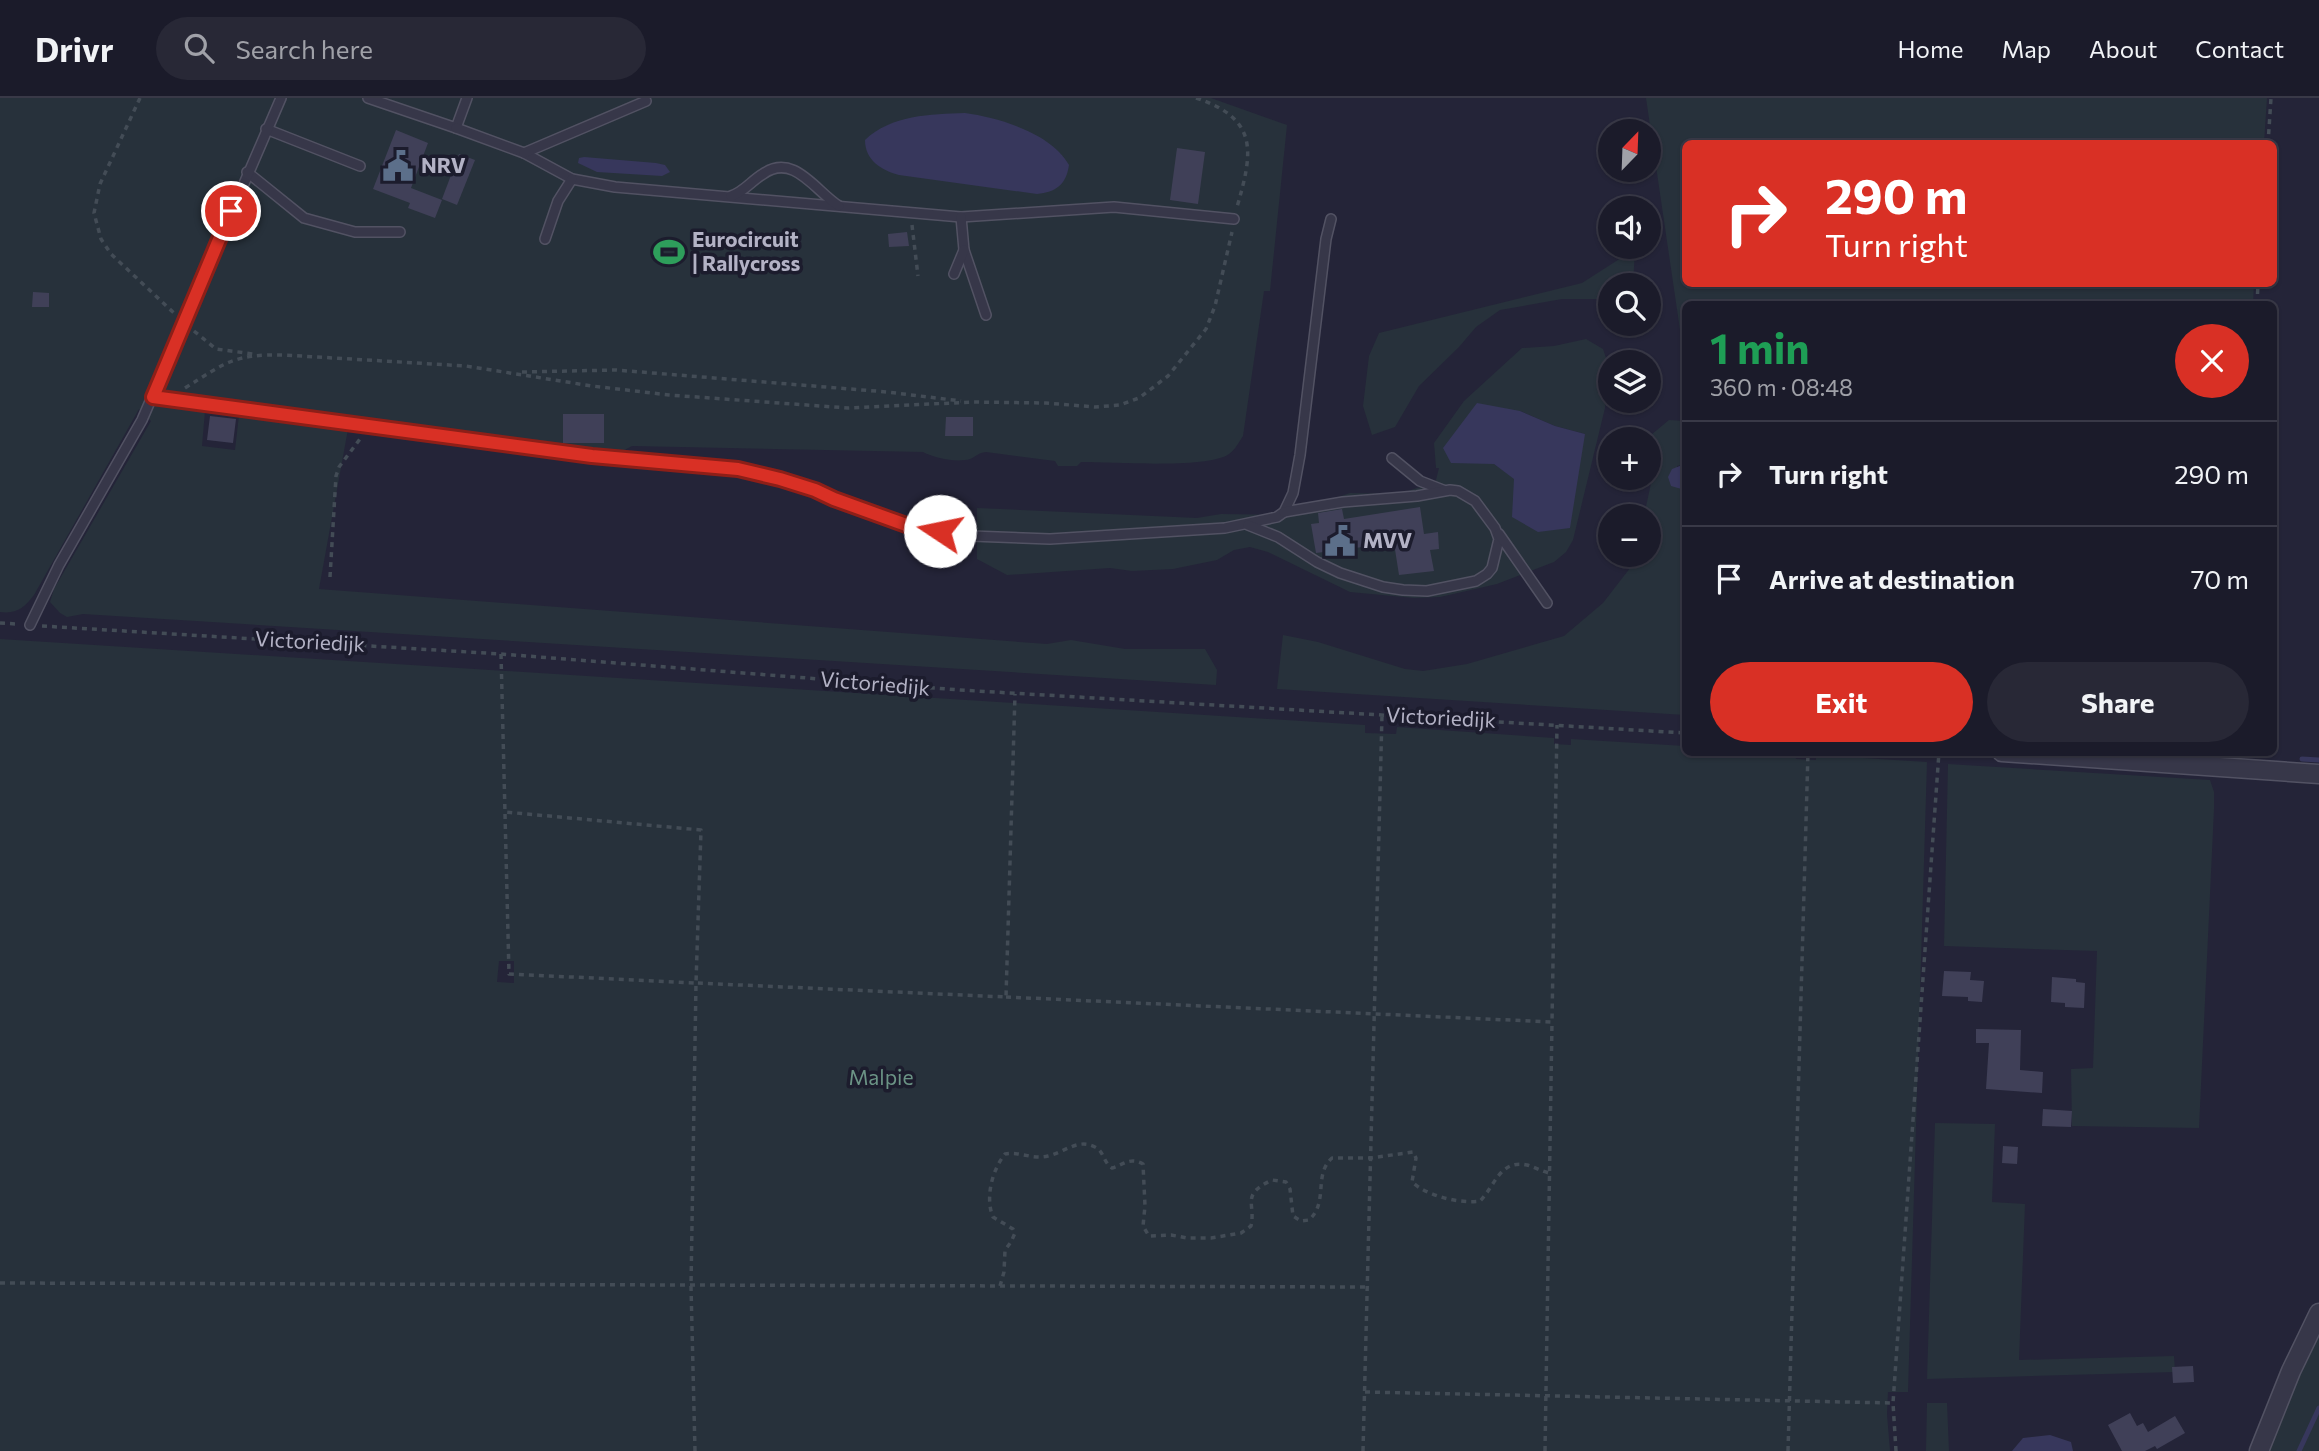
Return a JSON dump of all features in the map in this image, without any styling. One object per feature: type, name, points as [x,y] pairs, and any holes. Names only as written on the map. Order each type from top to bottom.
[{"type":"street","points":[[2060,756],[2319,774]]},
{"type":"street","points":[[2259,1451],[2291,1371],[2319,1313]]},
{"type":"lane","points":[[30,625],[153,397],[247,172],[281,98]]},
{"type":"lane","points":[[369,98],[524,153],[572,179],[615,187],[961,217],[1114,207],[1234,219]]},
{"type":"lane","points":[[456,128],[467,98]]},
{"type":"lane","points":[[524,153],[646,101]]},
{"type":"lane","points":[[266,129],[359,166]]},
{"type":"lane","points":[[726,197],[743,190],[766,172],[785,169],[803,175],[829,200],[844,208]]},
{"type":"lane","points":[[247,172],[304,218],[355,232],[400,232]]},
{"type":"lane","points":[[545,239],[558,201],[572,179]]},
{"type":"lane","points":[[961,217],[964,250],[986,315]]},
{"type":"lane","points":[[1284,512],[1297,476],[1326,239],[1331,219]]},
{"type":"lane","points":[[954,274],[964,250]]},
{"type":"lane","points":[[153,397],[592,456],[738,469],[815,490],[909,526],[971,536],[1050,540],[1225,528],[1269,519],[1284,512],[1343,502],[1417,496],[1445,490]]},
{"type":"lane","points":[[1392,458],[1420,481],[1445,490],[1458,491],[1475,501],[1547,603]]},
{"type":"lane","points":[[1246,524],[1278,537],[1340,573],[1383,587],[1427,591],[1476,581],[1487,574],[1494,560],[1498,533]]},
{"type":"path","points":[[140,98],[100,184],[94,213],[102,239],[111,254],[204,341],[216,349],[266,355],[466,366],[669,396],[848,408],[973,402],[1095,407],[1120,405],[1139,398],[1168,376],[1206,329],[1215,306],[1234,219],[1246,180],[1248,149],[1239,125],[1221,107],[1196,98]]},
{"type":"path","points":[[2268,140],[2271,98]]},
{"type":"path","points":[[911,212],[918,276]]},
{"type":"path","points":[[181,391],[231,360],[243,356],[266,355]]},
{"type":"path","points":[[513,372],[616,370],[887,391],[973,402]]},
{"type":"path","points":[[330,577],[335,476],[369,426]]},
{"type":"path","name":"Victoriedijk","points":[[66,628],[501,654],[1015,694],[1682,733]]},
{"type":"path","points":[[501,654],[509,974],[1552,1022]]},
{"type":"path","points":[[1006,997],[1015,694]]},
{"type":"path","points":[[1363,1451],[1382,715]]},
{"type":"path","points":[[1545,1451],[1557,725]]},
{"type":"path","points":[[1788,1451],[1808,756]]},
{"type":"path","points":[[1896,1451],[1893,1403],[1939,756]]},
{"type":"path","points":[[505,812],[701,830],[691,1286],[695,1451]]},
{"type":"path","points":[[1000,1286],[1005,1250],[1015,1233],[993,1217],[989,1201],[994,1176],[1005,1154],[1045,1157],[1077,1143],[1093,1145],[1100,1150],[1106,1164],[1112,1167],[1131,1159],[1137,1161],[1143,1164],[1145,1172],[1145,1206],[1142,1219],[1149,1236],[1171,1235],[1196,1239],[1241,1233],[1251,1226],[1250,1203],[1253,1195],[1259,1187],[1272,1180],[1286,1182],[1290,1189],[1293,1216],[1301,1221],[1309,1220],[1318,1208],[1322,1192],[1322,1170],[1332,1158],[1371,1158],[1413,1152],[1416,1158],[1412,1182],[1423,1190],[1470,1203],[1480,1202],[1505,1168],[1516,1164],[1528,1165],[1549,1173]]},
{"type":"path","points":[[0,1283],[1367,1287]]},
{"type":"path","points":[[1365,1392],[1893,1403]]},
{"type":"green space","name":"Eurocircuit | Rallycross","points":[[0,98],[1211,98],[1287,125],[1270,291],[1264,291],[1243,436],[1229,454],[1218,459],[1181,463],[1081,462],[1077,466],[1058,466],[1055,461],[986,452],[970,459],[959,460],[940,458],[923,452],[632,446],[619,453],[206,401],[185,408],[205,411],[202,446],[235,450],[239,415],[348,429],[319,589],[1047,644],[1071,640],[1125,649],[1205,649],[1217,670],[1216,685],[83,614],[67,617],[50,602],[54,589],[151,421],[139,409],[34,595],[20,609],[0,612]]},
{"type":"green space","points":[[1646,98],[2267,98],[2264,140],[1682,140],[1682,287],[2254,287],[2253,301],[1682,301],[1682,344],[1658,182],[1661,182],[1661,119],[1649,119]]},
{"type":"green space","points":[[1619,259],[1634,259],[1634,273],[1598,273],[1598,299],[1562,299],[1500,310],[1476,327],[1419,386],[1395,427],[1372,435],[1363,406],[1369,356],[1379,333],[1582,283]]},
{"type":"green space","points":[[1586,339],[1603,350],[1598,350],[1598,413],[1604,413],[1600,427],[1598,427],[1598,437],[1573,540],[1566,552],[1554,562],[1497,584],[1440,597],[1414,598],[1350,592],[1268,552],[1250,547],[1234,550],[1217,560],[1173,569],[1132,571],[1110,568],[1007,575],[977,559],[977,508],[1197,518],[1221,514],[1285,515],[1350,493],[1399,494],[1423,486],[1432,496],[1439,468],[1436,468],[1434,443],[1464,401],[1522,348],[1554,346]],"holes":[[[1520,411],[1555,426],[1585,434],[1514,478],[1494,464]]]},
{"type":"green space","points":[[1669,420],[1682,421],[1682,465],[1677,466],[1678,487],[1682,489],[1682,715],[1277,689],[1283,635],[1318,642],[1405,669],[1423,671],[1467,664],[1564,636],[1603,603],[1631,567],[1661,567],[1661,504],[1647,504],[1650,490],[1661,490],[1661,427]]},
{"type":"green space","name":"Malpie","points":[[0,639],[1365,725],[1365,733],[1396,734],[1397,727],[1554,738],[1554,744],[1571,745],[1571,739],[1682,746],[1682,756],[1795,756],[1796,759],[1816,760],[1816,756],[1832,756],[1927,762],[1908,1392],[1888,1392],[1890,1451],[0,1451]],"holes":[[[499,961],[514,961],[514,983],[497,982]]]},
{"type":"green space","points":[[1948,764],[2210,780],[2214,792],[2214,809],[2199,1128],[2072,1126],[2071,1069],[2093,1068],[2097,951],[1944,946]]},
{"type":"green space","points":[[1935,1123],[1995,1124],[1992,1202],[2025,1204],[2019,1360],[2174,1356],[2175,1372],[1927,1379]]},
{"type":"green space","points":[[2319,1327],[2319,1451],[2265,1451]]},
{"type":"green space","points":[[1927,1403],[1947,1403],[1949,1451],[1926,1451]]},
{"type":"shaded area","points":[[965,113],[1009,123],[1050,144],[1069,165],[1063,182],[1055,189],[1037,194],[899,175],[880,167],[868,153],[865,140],[887,125],[925,115]]},
{"type":"shaded area","points":[[579,158],[656,163],[665,165],[670,172],[662,176],[597,172],[578,163]]},
{"type":"shaded area","points":[[1477,403],[1520,411],[1555,426],[1585,434],[1570,528],[1538,532],[1512,517],[1514,479],[1494,464],[1451,463],[1443,448]]},
{"type":"shaded area","points":[[1682,465],[1682,489],[1671,486],[1668,477],[1672,469]]},
{"type":"shaded area","points":[[2050,1435],[2071,1442],[2073,1451],[2012,1451],[2023,1438]]},
{"type":"building","points":[[396,130],[428,143],[411,188],[442,200],[435,218],[408,208],[410,203],[373,189]]},
{"type":"building","points":[[1177,148],[1205,152],[1198,204],[1170,200]]},
{"type":"building","points":[[459,154],[475,160],[457,205],[442,199]]},
{"type":"building","points":[[907,232],[909,246],[889,247],[888,234]]},
{"type":"building","points":[[33,292],[49,293],[49,307],[32,307]]},
{"type":"building","points":[[563,414],[604,414],[604,443],[563,443]]},
{"type":"building","points":[[210,416],[236,419],[233,443],[207,440]]},
{"type":"building","points":[[946,417],[973,417],[973,436],[945,436]]},
{"type":"building","points":[[1420,507],[1424,534],[1438,532],[1439,549],[1430,550],[1434,571],[1399,575],[1394,543],[1316,553],[1311,524],[1319,523],[1318,513],[1342,509],[1344,519]]},
{"type":"building","points":[[1944,971],[1971,972],[1970,980],[1984,981],[1982,1002],[1968,1001],[1968,997],[1942,996]]},
{"type":"building","points":[[2052,977],[2076,979],[2076,982],[2085,983],[2084,1008],[2065,1007],[2065,1003],[2051,1002]]},
{"type":"building","points":[[1976,1029],[2021,1030],[2020,1070],[2043,1072],[2042,1093],[1986,1089],[1989,1043],[1976,1043]]},
{"type":"building","points":[[2043,1109],[2072,1111],[2071,1127],[2042,1126]]},
{"type":"building","points":[[2003,1146],[2018,1147],[2017,1164],[2002,1163]]},
{"type":"building","points":[[2193,1366],[2194,1382],[2173,1383],[2172,1367]]},
{"type":"building","points":[[2130,1413],[2137,1426],[2143,1423],[2148,1432],[2175,1416],[2185,1433],[2157,1449],[2155,1446],[2145,1451],[2122,1451],[2108,1425]]},
{"type":"waterway","points":[[2302,759],[2319,760]]},
{"type":"waterway","points":[[2299,1451],[2319,1408]]},
{"type":"place","name":"NRV","points":[[398,166]]},
{"type":"place","name":"Eurocircuit | Rallycross","points":[[669,252]]},
{"type":"place","name":"MVV","points":[[1340,541]]},
{"type":"route","points":[[231,211],[153,397],[592,456],[738,469],[815,490],[909,526],[940,531]]}]
